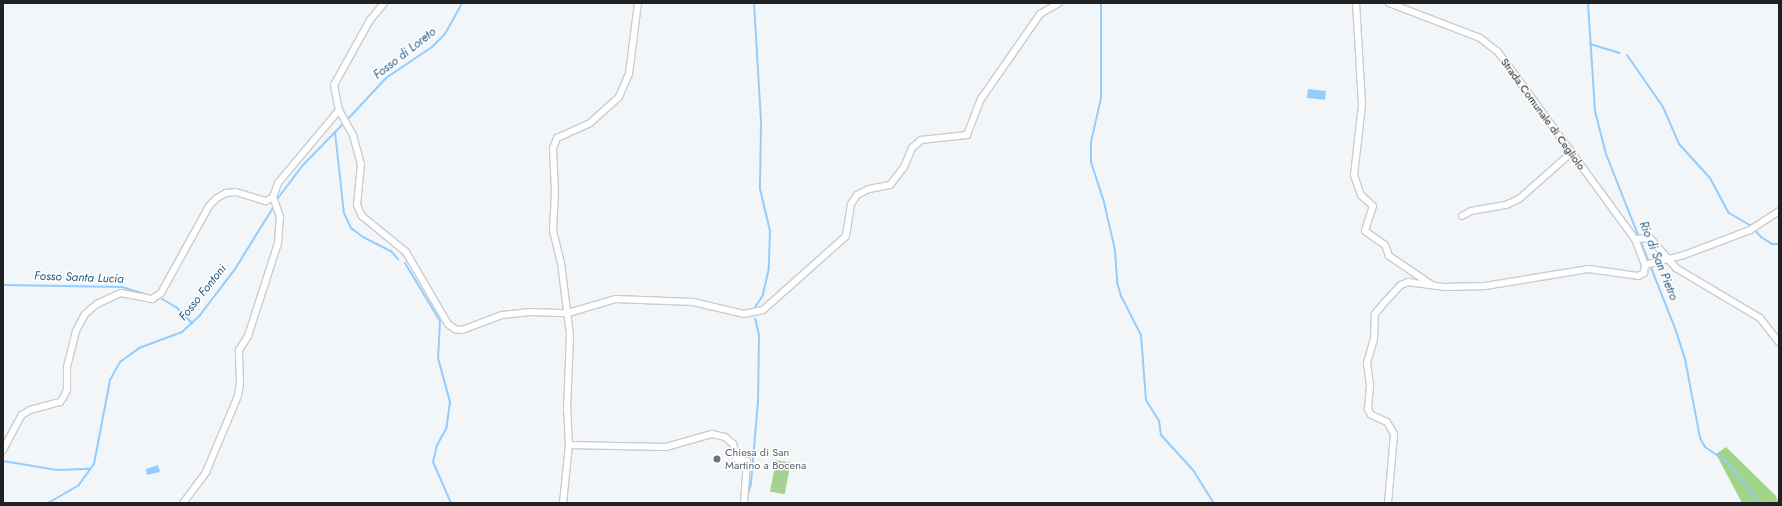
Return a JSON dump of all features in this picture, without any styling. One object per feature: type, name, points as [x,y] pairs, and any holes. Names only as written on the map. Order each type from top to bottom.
[{"type":"street","points":[[384,3],[370,20],[336,78],[334,85],[339,110],[349,127],[361,164],[356,193],[357,205],[362,216],[406,252],[448,324],[455,329],[462,330],[502,315],[530,312],[568,313],[616,299],[693,302],[744,314],[763,310],[846,236],[851,204],[857,195],[869,189],[890,185],[904,167],[912,148],[921,140],[962,137],[967,135],[981,99],[1040,14],[1060,3]]},
{"type":"street","points":[[563,503],[569,445],[567,410],[570,334],[562,263],[553,231],[555,191],[553,148],[557,138],[590,123],[620,97],[629,74],[638,3]]},
{"type":"street","points":[[1356,3],[1362,105],[1354,176],[1362,195],[1373,206],[1365,232],[1385,245],[1389,256],[1432,285]]},
{"type":"street","name":"Strada Comunale di Cegliolo","points":[[1389,3],[1416,15],[1480,38],[1498,52],[1635,239],[1645,264]]},
{"type":"street","points":[[183,503],[208,468],[238,396],[240,382],[239,350],[248,336],[278,243],[280,216],[273,197],[278,183],[339,110]]},
{"type":"street","points":[[1462,216],[1471,211],[1506,205],[1519,199],[1571,153]]},
{"type":"street","points":[[3,450],[22,415],[30,410],[60,402],[63,398],[67,390],[67,367],[76,331],[85,314],[97,304],[121,293],[152,298],[161,294],[209,206],[226,193],[236,192],[266,200],[273,197]]},
{"type":"street","points":[[1388,503],[1394,434],[1387,422],[1371,415],[1368,409],[1370,386],[1367,363],[1374,339],[1375,314],[1402,285],[1408,282],[1432,285],[1485,286],[1589,268],[1638,276],[1644,273],[1645,264],[1668,260],[1757,227],[1779,211]]},
{"type":"street","points":[[1635,239],[1650,238],[1676,268],[1721,297],[1760,318],[1779,342]]},
{"type":"street","points":[[569,445],[666,447],[712,434],[725,437],[733,444],[737,459],[747,460],[744,503]]},
{"type":"green space","points":[[1726,447],[1775,495],[1779,503],[1742,503],[1716,454]]},
{"type":"green space","points":[[776,460],[791,463],[785,494],[770,491]]},
{"type":"water","points":[[1308,89],[1326,91],[1325,100],[1307,98]]},
{"type":"water","points":[[158,465],[160,472],[147,475],[146,469]]},
{"type":"waterway","name":"Fosso di Loreto","points":[[347,120],[386,78],[432,47],[445,34],[462,3]]},
{"type":"waterway","points":[[754,3],[761,122],[760,189],[770,231],[769,268],[763,295],[754,309]]},
{"type":"waterway","points":[[1101,3],[1101,98],[1091,142],[1091,162],[1103,198],[1115,250],[1117,282],[1121,296],[1141,335],[1146,400],[1159,421],[1161,435],[1193,470],[1214,503]]},
{"type":"waterway","name":"Rio di San Pietro","points":[[1588,3],[1595,111],[1606,154],[1675,328],[1685,359],[1700,438],[1705,447],[1727,462],[1760,503]]},
{"type":"waterway","points":[[1590,44],[1620,53]]},
{"type":"waterway","points":[[1627,55],[1663,107],[1679,144],[1710,178],[1729,213],[1750,225],[1761,237],[1772,244],[1779,244]]},
{"type":"waterway","name":"Fosso Fontoni","points":[[278,198],[303,165],[344,123]]},
{"type":"waterway","points":[[335,132],[344,213],[351,228],[363,237],[391,251],[398,259]]},
{"type":"waterway","name":"Fosso Fontoni","points":[[48,503],[78,486],[94,464],[110,380],[120,362],[139,348],[182,332],[200,315],[235,269],[274,206]]},
{"type":"waterway","points":[[405,263],[440,321],[438,358],[450,402],[446,429],[437,445],[433,462],[451,503]]},
{"type":"waterway","name":"Fosso Santa Lucia","points":[[3,285],[122,287],[148,295]]},
{"type":"waterway","name":"Fosso Santa Lucia","points":[[162,299],[176,307],[192,323]]},
{"type":"waterway","points":[[746,501],[751,483],[758,402],[759,335],[755,318]]},
{"type":"waterway","points":[[3,461],[57,470],[90,469]]},
{"type":"place","name":"Chiesa di San Martino a Bocena","points":[[717,459]]}]
